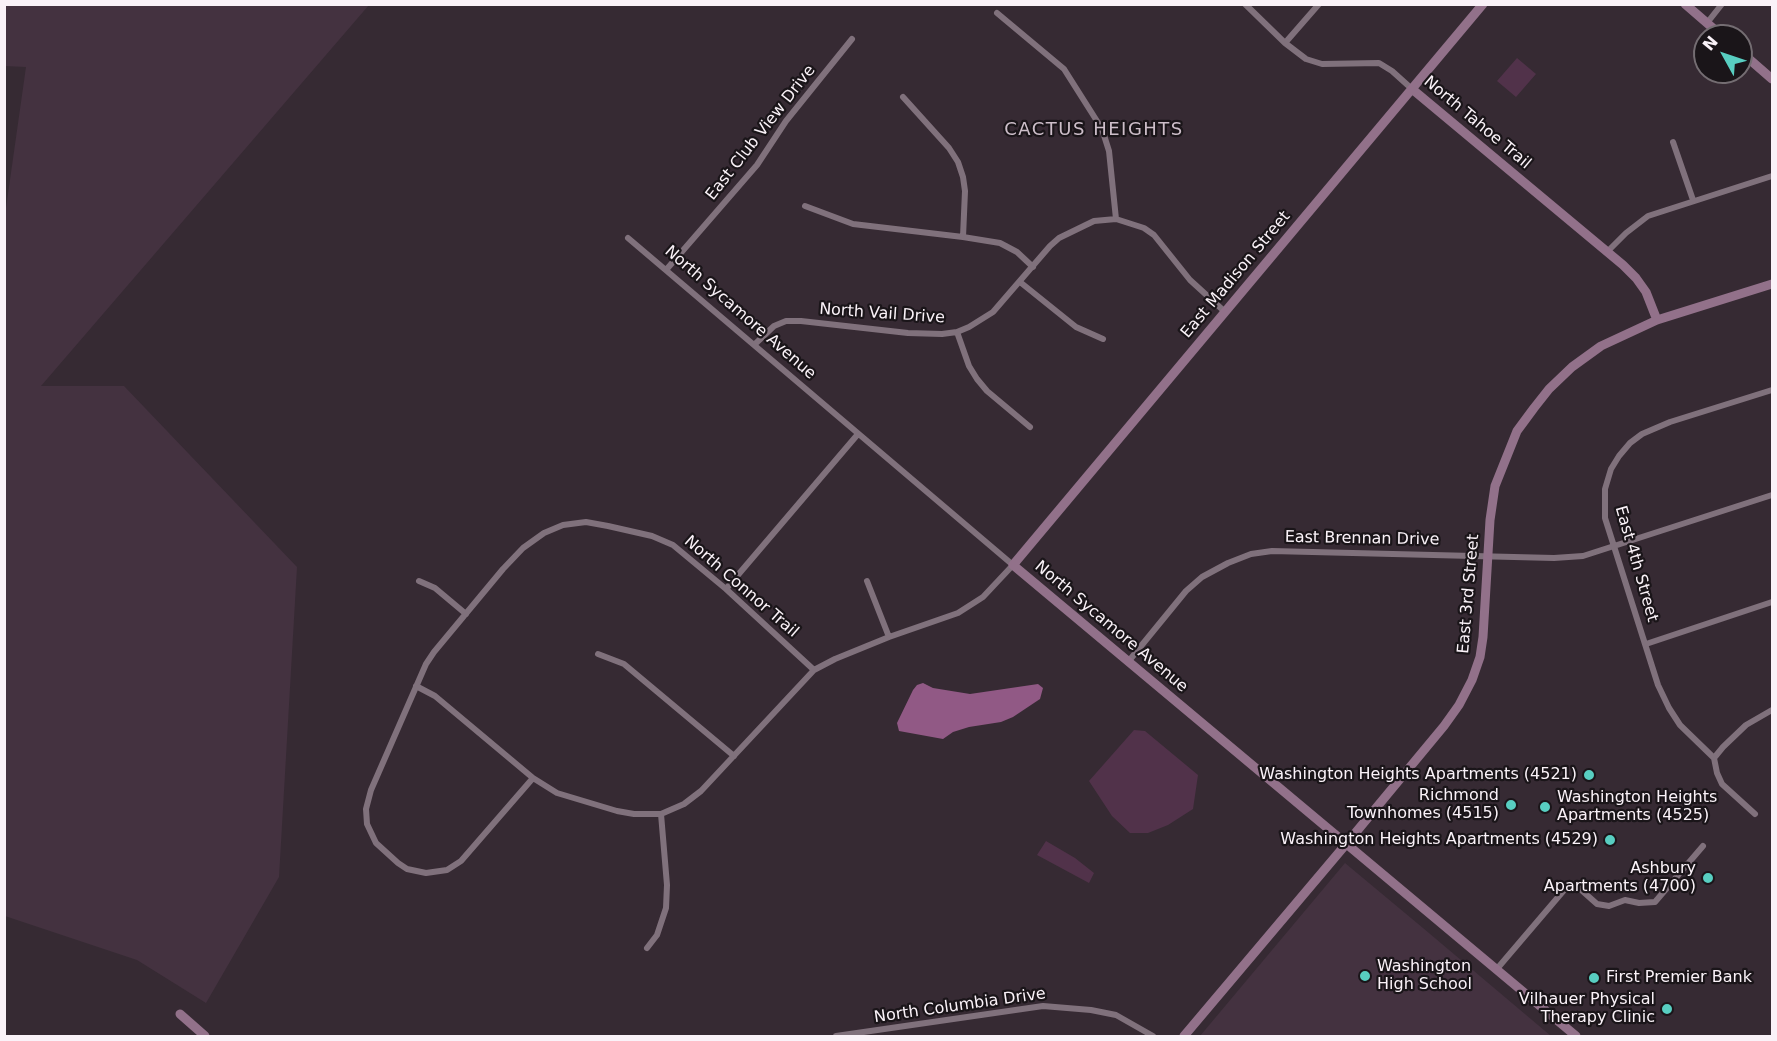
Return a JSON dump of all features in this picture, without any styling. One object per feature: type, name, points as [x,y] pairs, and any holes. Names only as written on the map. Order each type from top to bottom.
[{"type":"street","name":"North Tahoe Trail","points":[[1245,4],[1300,56],[1322,64],[1379,63],[1392,71],[1636,278],[1646,292],[1657,320]]},
{"type":"street","points":[[1285,43],[1319,4]]},
{"type":"street","name":"East Madison Street","points":[[1013,565],[1483,4]]},
{"type":"street","points":[[1685,4],[1707,23],[1722,4]]},
{"type":"street","points":[[997,13],[1064,69],[1102,129],[1109,151],[1116,219]]},
{"type":"street","name":"East Club View Drive","points":[[666,270],[757,165],[786,121],[852,39]]},
{"type":"street","points":[[1753,62],[1773,79]]},
{"type":"street","points":[[903,97],[949,148],[958,162],[964,191],[963,237]]},
{"type":"street","points":[[1673,142],[1693,200]]},
{"type":"street","points":[[1607,252],[1648,216],[1773,176]]},
{"type":"street","points":[[806,206],[853,224],[1000,243],[1017,252],[1033,267]]},
{"type":"street","name":"North Vail Drive","points":[[754,345],[774,326],[786,321],[908,333],[957,332],[976,324],[993,312],[1050,246],[1070,232],[1094,221],[1116,219],[1144,228],[1154,235],[1190,280],[1224,311]]},
{"type":"street","name":"North Sycamore Avenue","points":[[628,238],[1128,662],[1576,1036]]},
{"type":"street","points":[[1020,282],[1076,327],[1103,339]]},
{"type":"street","name":"East 3rd Street","points":[[1184,1036],[1347,843],[1459,705],[1472,680],[1480,657],[1495,486],[1518,431],[1549,388],[1601,346],[1657,320],[1773,284]]},
{"type":"street","points":[[957,332],[969,366],[977,379],[987,391],[1030,427]]},
{"type":"street","name":"East 4th Street","points":[[1714,758],[1694,740],[1669,708],[1658,685],[1605,518],[1605,489],[1611,469],[1630,443],[1642,434],[1670,422],[1773,390]]},
{"type":"street","points":[[726,589],[858,434]]},
{"type":"street","name":"East Brennan Drive","points":[[1128,662],[1186,591],[1228,563],[1251,554],[1272,551],[1554,558],[1583,556],[1614,548],[1773,495]]},
{"type":"street","name":"North Connor Trail","points":[[533,778],[473,848],[447,870],[426,873],[398,863],[376,843],[367,824],[366,809],[371,790],[416,686],[434,652],[523,548],[544,533],[563,525],[586,522],[608,526],[661,539],[681,550],[814,670]]},
{"type":"street","points":[[416,686],[435,696],[533,778],[558,793],[626,813],[661,814],[684,804],[701,791],[814,670],[889,637],[958,613],[983,597],[1013,565]]},
{"type":"street","points":[[418,581],[435,588],[466,614]]},
{"type":"street","points":[[867,581],[889,637]]},
{"type":"street","points":[[1646,644],[1773,602]]},
{"type":"street","points":[[598,654],[624,664],[734,756]]},
{"type":"street","points":[[1755,814],[1722,783],[1714,758],[1746,725],[1773,710]]},
{"type":"street","points":[[648,948],[657,935],[666,908],[667,885],[661,814]]},
{"type":"street","points":[[1496,970],[1565,889],[1579,888],[1597,904],[1609,906],[1625,900],[1639,903],[1655,902],[1703,846]]},
{"type":"street","name":"North Columbia Drive","points":[[836,1036],[1043,1006],[1116,1015],[1153,1036]]},
{"type":"street","points":[[180,1014],[205,1036]]},
{"type":"shaded area","points":[[5,4],[369,5],[41,386],[124,386],[297,567],[279,877],[206,1003],[137,960],[5,916],[4,222],[26,67],[5,66]]},
{"type":"shaded area","points":[[1517,58],[1536,74],[1516,97],[1497,81]]},
{"type":"shaded area","points":[[923,683],[933,688],[970,694],[1038,684],[1043,688],[1040,699],[1013,717],[1001,722],[953,732],[943,739],[899,731],[897,723],[913,690],[917,685]]},
{"type":"shaded area","points":[[1134,730],[1145,731],[1198,775],[1193,809],[1168,825],[1148,833],[1130,833],[1112,816],[1089,781]]},
{"type":"shaded area","points":[[1046,841],[1075,858],[1094,873],[1089,883],[1037,855]]},
{"type":"shaded area","name":"Washington High School","points":[[1345,863],[1423,928],[1551,1036],[1200,1036]]},
{"type":"place","name":"Washington Heights Apartments (4521)","points":[[1589,775]]},
{"type":"place","name":"Richmond Townhomes (4515)","points":[[1511,805]]},
{"type":"place","name":"Washington Heights Apartments (4525)","points":[[1545,807]]},
{"type":"place","name":"Washington Heights Apartments (4529)","points":[[1610,840]]},
{"type":"place","name":"Ashbury Apartments (4700)","points":[[1708,878]]},
{"type":"place","name":"Washington High School","points":[[1365,976]]},
{"type":"place","name":"First Premier Bank","points":[[1594,978]]},
{"type":"place","name":"Vilhauer Physical Therapy Clinic","points":[[1667,1009]]},
{"type":"district","name":"CACTUS HEIGHTS","points":[[1094,130]]}]
